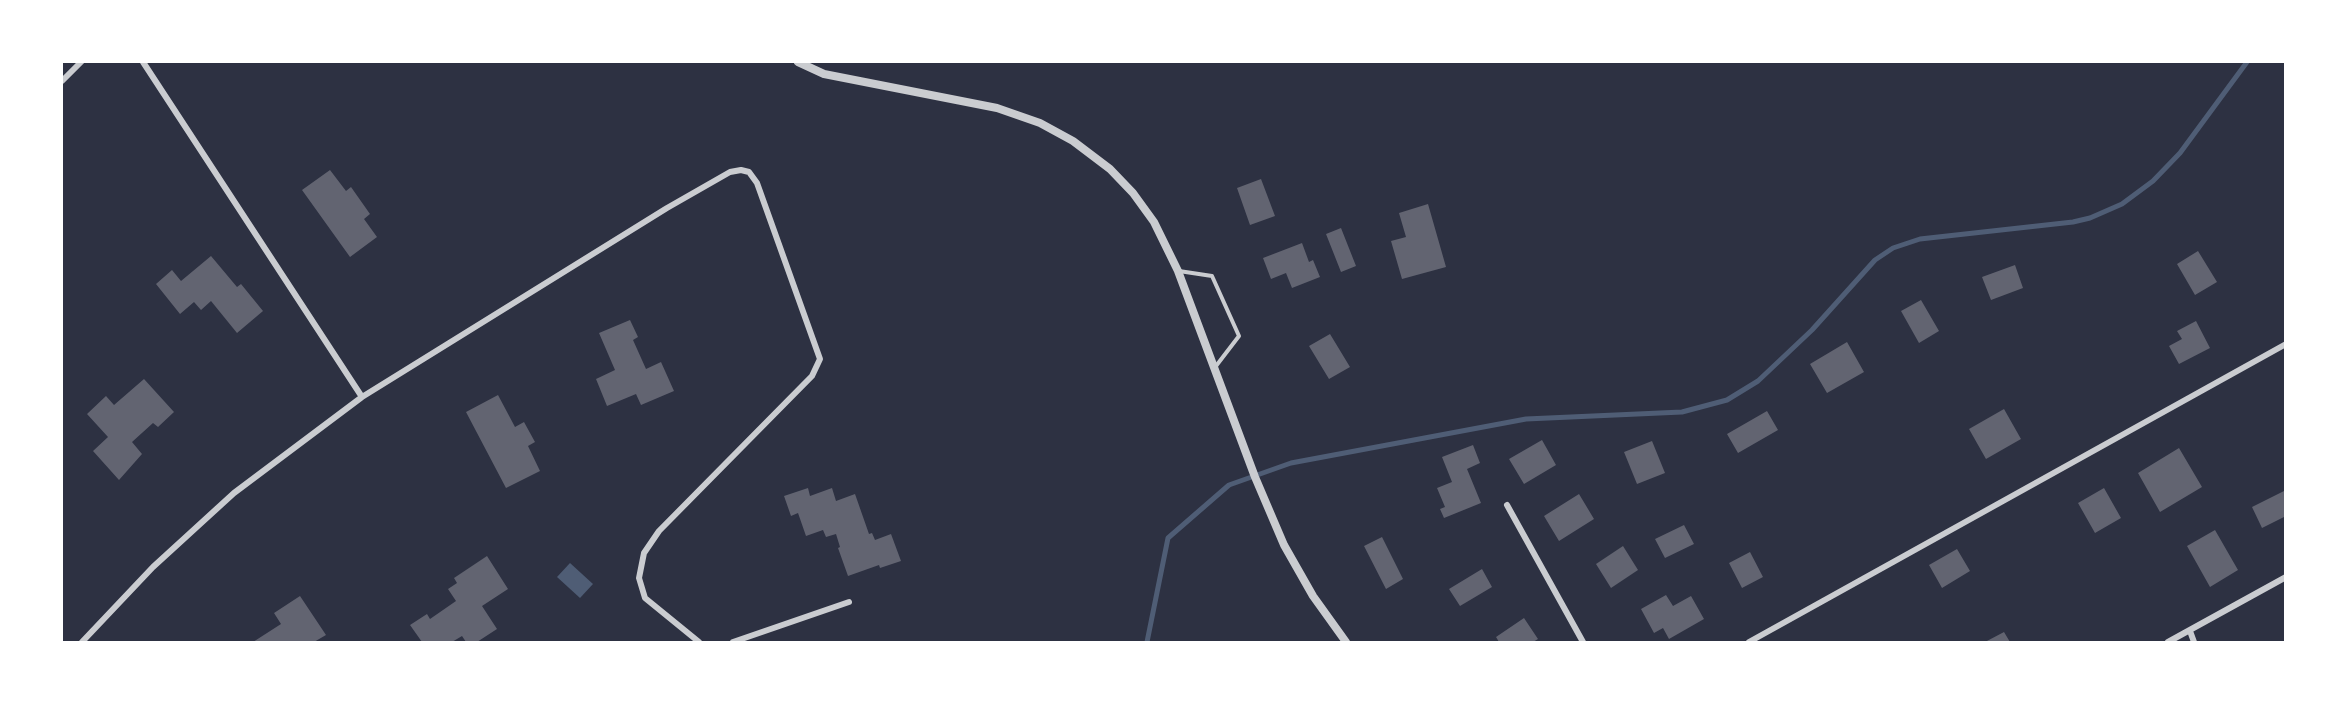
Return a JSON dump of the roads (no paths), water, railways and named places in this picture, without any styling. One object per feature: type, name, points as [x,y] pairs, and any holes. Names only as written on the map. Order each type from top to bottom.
[{"type":"street","points":[[62,81],[81,62]]},
{"type":"street","points":[[143,62],[362,397]]},
{"type":"street","points":[[798,62],[824,74],[997,108],[1040,123],[1073,141],[1110,170],[1133,193],[1154,222],[1179,271],[1262,495],[1300,574],[1346,642]]},
{"type":"street","points":[[82,642],[153,567],[234,493],[362,397],[667,208],[730,172],[749,172],[757,183],[820,359],[812,376],[659,531],[644,553],[639,578],[645,598],[699,642]]},
{"type":"street","points":[[1749,642],[2286,344]]},
{"type":"street","points":[[1507,505],[1583,642]]},
{"type":"street","points":[[2168,642],[2286,577]]},
{"type":"street","points":[[733,642],[849,602]]},
{"type":"street","points":[[2190,631],[2194,642]]},
{"type":"lane","points":[[1179,271],[1212,276],[1239,336],[1214,368]]},
{"type":"water","points":[[570,563],[593,584],[580,598],[557,577]]},
{"type":"waterway","points":[[1147,642],[1168,538],[1229,485],[1291,463],[1526,419],[1682,412],[1727,400],[1758,381],[1812,330],[1875,260],[1893,248],[1920,239],[2073,222],[2090,218],[2122,204],[2153,181],[2180,153],[2247,62]]}]
